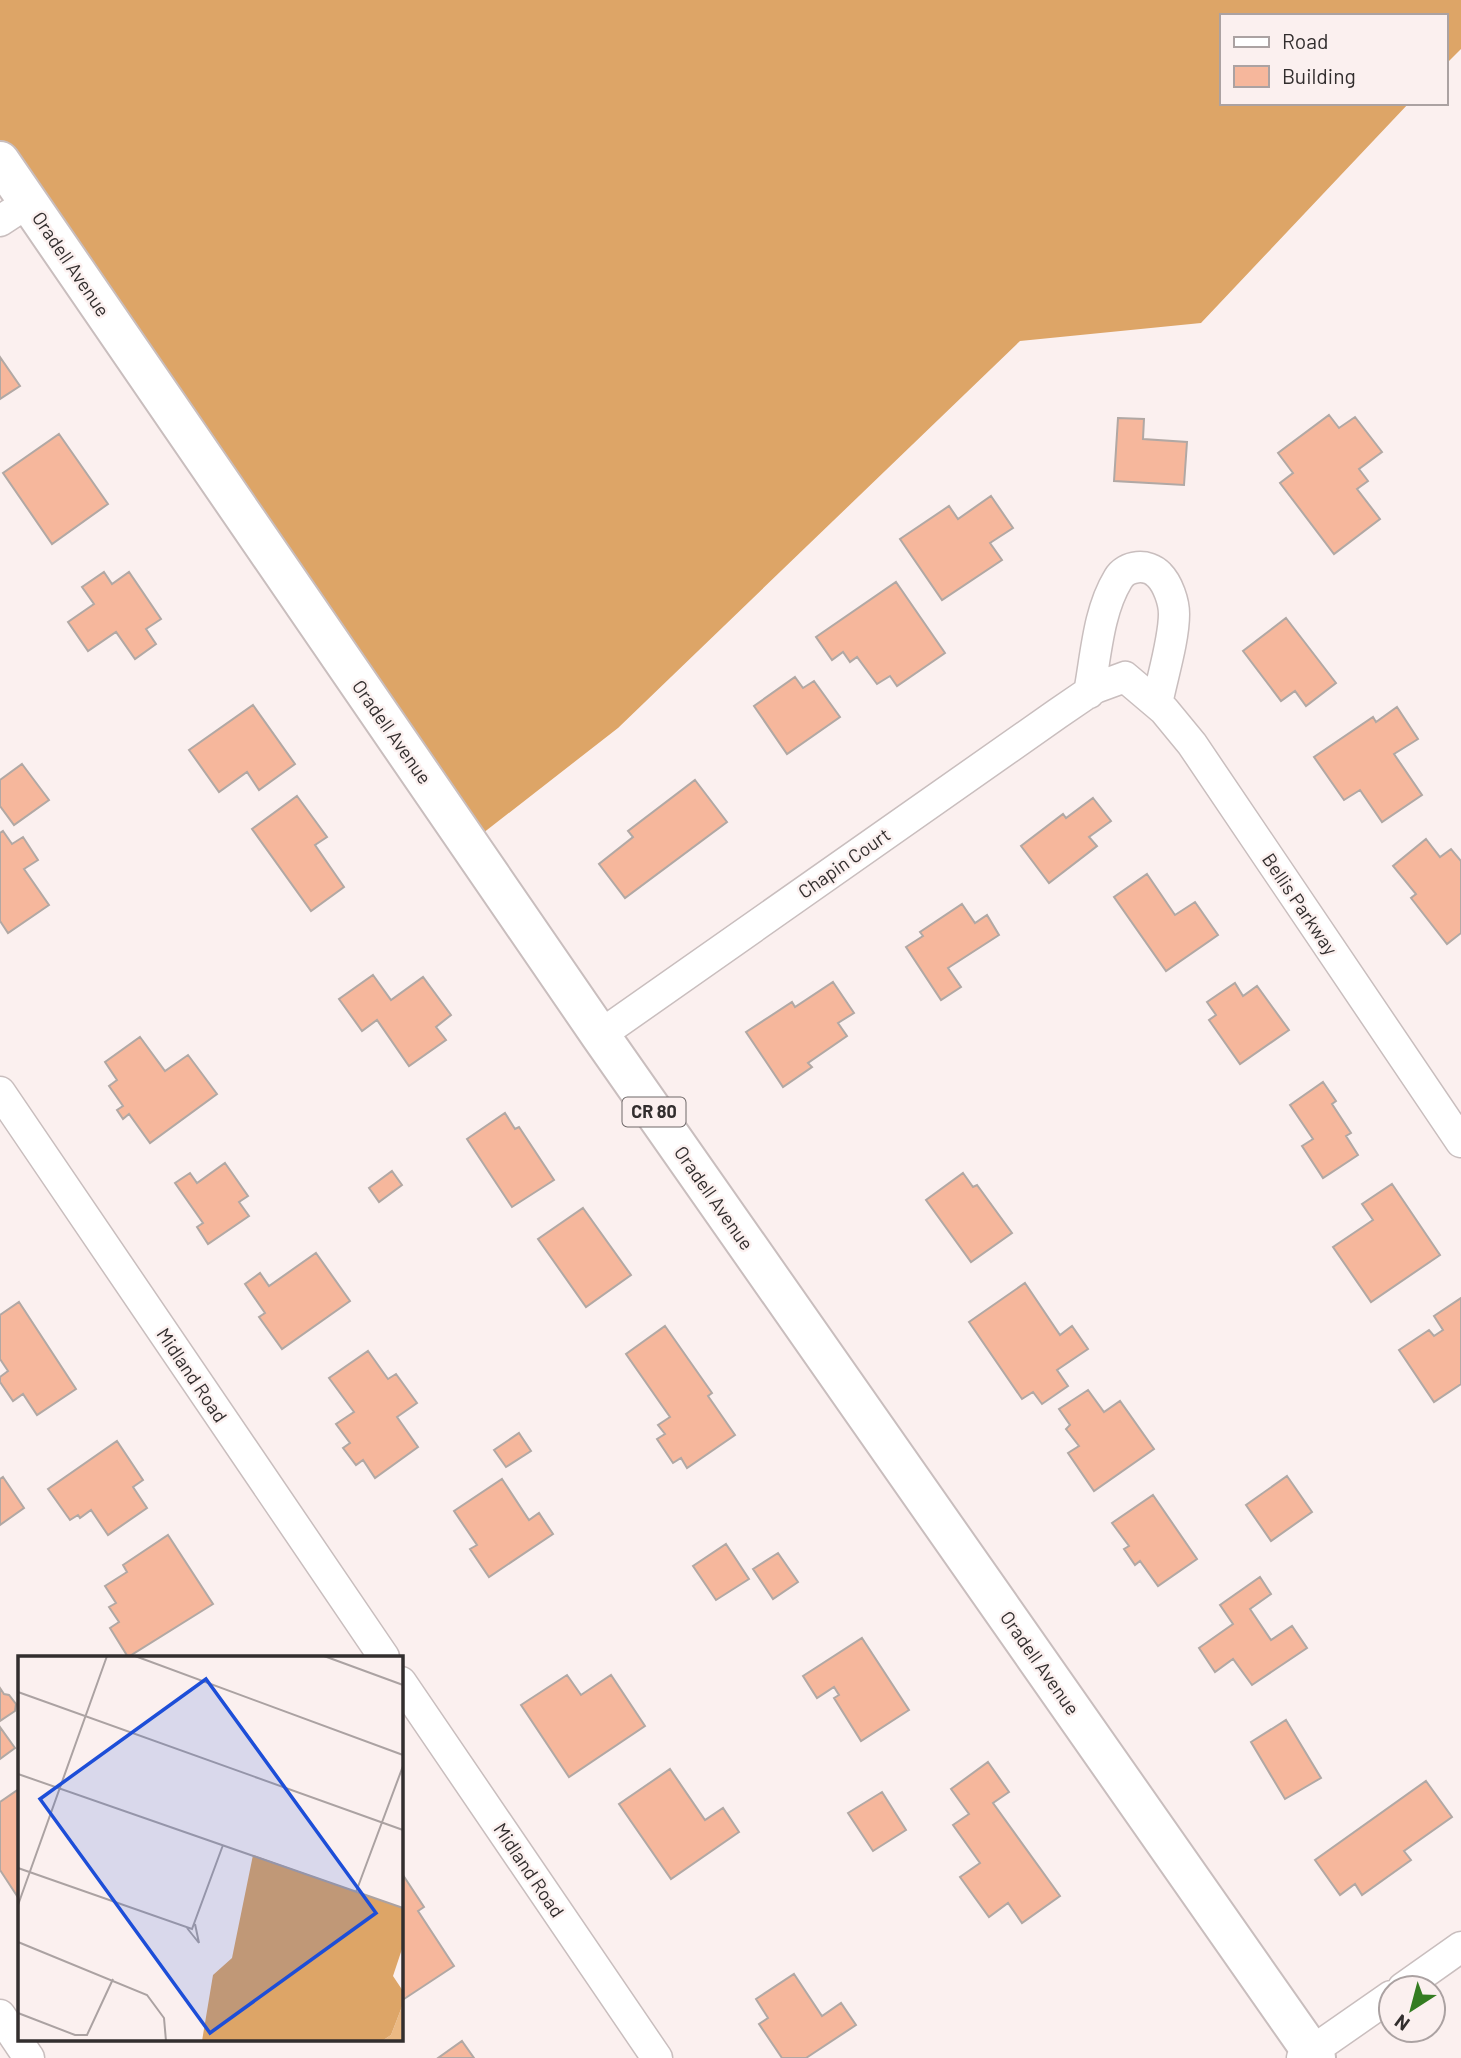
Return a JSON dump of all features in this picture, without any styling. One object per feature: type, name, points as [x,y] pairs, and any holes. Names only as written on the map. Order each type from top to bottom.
[{"type":"main road","name":"Oradell Avenue","points":[[0,161],[14,211],[600,1035],[1310,2056]]},
{"type":"street","points":[[1088,693],[1104,613],[1117,580],[1123,571],[1134,567],[1147,568],[1159,573],[1167,587],[1174,613],[1157,704]]},
{"type":"street","name":"Chapin Court","points":[[600,1035],[1088,693],[1125,677]]},
{"type":"street","name":"Bellis Parkway","points":[[1125,677],[1157,704],[1192,744],[1461,1142]]},
{"type":"street","name":"Midland Road","points":[[0,1092],[383,1656]]},
{"type":"street","name":"Midland Road","points":[[402,1683],[657,2058]]},
{"type":"street","points":[[1423,1974],[1461,1947]]},
{"type":"street","points":[[1310,2056],[1377,2006]]},
{"type":"street","points":[[0,2015],[29,2058]]},
{"type":"shaded area","points":[[0,0],[1461,0],[1461,49],[1447,63],[1447,14],[1220,14],[1220,105],[1407,105],[1201,323],[1020,341],[618,728],[469,844],[0,161]]},
{"type":"building","points":[[0,357],[20,386],[0,399]]},
{"type":"building","points":[[1329,415],[1339,428],[1355,417],[1382,452],[1359,469],[1368,481],[1357,489],[1380,519],[1334,554],[1280,483],[1293,473],[1278,453]]},
{"type":"building","points":[[1118,418],[1144,419],[1143,439],[1187,442],[1184,485],[1114,481]]},
{"type":"building","points":[[59,434],[108,504],[52,544],[3,473]]},
{"type":"building","points":[[991,496],[1013,528],[990,543],[1002,560],[942,600],[900,539],[949,506],[958,519]]},
{"type":"building","points":[[104,572],[112,584],[129,572],[161,619],[146,629],[156,644],[135,659],[116,632],[88,651],[68,622],[94,604],[82,587]]},
{"type":"building","points":[[896,582],[945,653],[897,686],[890,676],[877,684],[857,657],[850,662],[843,652],[832,660],[816,637]]},
{"type":"building","points":[[1286,618],[1336,683],[1306,706],[1295,691],[1281,701],[1243,651]]},
{"type":"building","points":[[795,677],[803,688],[814,681],[840,717],[787,754],[754,706]]},
{"type":"building","points":[[253,705],[295,764],[259,790],[247,772],[219,792],[189,750]]},
{"type":"building","points":[[1397,707],[1418,739],[1394,754],[1422,795],[1382,822],[1360,790],[1344,800],[1314,757],[1373,717],[1376,722]]},
{"type":"building","points":[[22,764],[49,800],[14,825],[0,806],[0,780]]},
{"type":"building","points":[[695,780],[727,822],[625,898],[599,864],[633,837],[628,831]]},
{"type":"building","points":[[297,796],[327,837],[315,845],[344,887],[311,911],[252,829]]},
{"type":"building","points":[[1093,798],[1111,821],[1089,837],[1097,846],[1049,883],[1021,846],[1063,814],[1066,818]]},
{"type":"building","points":[[3,831],[12,844],[23,837],[38,860],[24,869],[49,905],[8,933],[0,921],[0,833]]},
{"type":"building","points":[[1426,839],[1440,857],[1451,849],[1461,861],[1461,933],[1447,944],[1411,898],[1416,894],[1393,866]]},
{"type":"building","points":[[1147,874],[1175,915],[1195,902],[1218,935],[1166,971],[1114,897]]},
{"type":"building","points":[[962,904],[975,923],[987,915],[999,935],[948,968],[961,987],[941,1000],[906,947],[923,936],[920,932]]},
{"type":"building","points":[[373,975],[391,1000],[423,977],[451,1015],[436,1027],[446,1040],[409,1066],[377,1020],[362,1031],[339,999]]},
{"type":"building","points":[[833,982],[854,1013],[838,1023],[847,1036],[808,1063],[812,1067],[783,1087],[746,1032],[792,1002],[795,1007]]},
{"type":"building","points":[[1235,983],[1243,996],[1257,986],[1289,1030],[1240,1064],[1209,1020],[1216,1015],[1207,1002]]},
{"type":"building","points":[[140,1037],[165,1071],[188,1055],[217,1094],[150,1143],[129,1114],[123,1119],[117,1110],[123,1106],[109,1086],[117,1080],[105,1062]]},
{"type":"building","points":[[1323,1082],[1336,1101],[1332,1104],[1351,1133],[1346,1136],[1358,1155],[1323,1178],[1302,1146],[1313,1139],[1290,1105]]},
{"type":"building","points":[[505,1113],[515,1129],[519,1127],[554,1180],[512,1207],[467,1139]]},
{"type":"building","points":[[225,1163],[248,1196],[239,1202],[249,1216],[208,1244],[197,1227],[203,1223],[175,1183],[190,1173],[197,1183]]},
{"type":"building","points":[[392,1171],[402,1185],[379,1202],[369,1188]]},
{"type":"building","points":[[963,1173],[973,1187],[977,1185],[1012,1233],[971,1262],[926,1200]]},
{"type":"building","points":[[1392,1184],[1440,1255],[1371,1302],[1333,1247],[1373,1220],[1362,1204]]},
{"type":"building","points":[[583,1208],[631,1275],[586,1307],[538,1239]]},
{"type":"building","points":[[316,1253],[350,1301],[282,1349],[259,1317],[265,1313],[245,1284],[260,1273],[269,1286]]},
{"type":"building","points":[[1025,1283],[1060,1335],[1072,1326],[1088,1349],[1057,1370],[1068,1386],[1042,1404],[1033,1392],[1022,1399],[969,1322]]},
{"type":"building","points":[[1461,1298],[1461,1384],[1434,1402],[1399,1350],[1429,1330],[1434,1336],[1443,1330],[1434,1316]]},
{"type":"building","points":[[19,1302],[76,1389],[37,1415],[23,1394],[13,1401],[0,1382],[0,1377],[8,1371],[0,1359],[0,1315]]},
{"type":"building","points":[[665,1326],[712,1393],[708,1396],[735,1435],[687,1468],[681,1458],[673,1463],[657,1439],[665,1434],[658,1425],[670,1417],[626,1354]]},
{"type":"building","points":[[368,1351],[388,1379],[396,1374],[417,1403],[397,1417],[418,1447],[375,1478],[363,1460],[356,1465],[343,1448],[350,1443],[336,1424],[354,1412],[329,1378]]},
{"type":"building","points":[[1088,1390],[1104,1412],[1120,1401],[1154,1449],[1094,1491],[1068,1453],[1079,1446],[1066,1429],[1070,1425],[1059,1409]]},
{"type":"building","points":[[519,1433],[531,1451],[506,1467],[494,1450]]},
{"type":"building","points":[[117,1441],[143,1480],[133,1487],[147,1508],[108,1535],[91,1510],[80,1518],[78,1515],[70,1520],[48,1489]]},
{"type":"building","points":[[1287,1476],[1312,1512],[1271,1541],[1246,1505]]},
{"type":"building","points":[[3,1477],[24,1508],[0,1525],[0,1479]]},
{"type":"building","points":[[502,1479],[529,1520],[539,1513],[553,1534],[489,1577],[470,1549],[477,1545],[454,1511]]},
{"type":"building","points":[[1153,1495],[1197,1559],[1158,1586],[1140,1561],[1135,1565],[1124,1549],[1129,1546],[1112,1523]]},
{"type":"building","points":[[168,1535],[213,1604],[127,1656],[110,1628],[119,1622],[109,1607],[116,1603],[105,1586],[127,1572],[123,1565]]},
{"type":"building","points":[[726,1544],[749,1579],[716,1600],[693,1566]]},
{"type":"building","points":[[778,1553],[798,1582],[773,1599],[753,1569]]},
{"type":"building","points":[[1260,1577],[1271,1594],[1250,1609],[1271,1640],[1292,1626],[1307,1648],[1252,1685],[1233,1659],[1215,1672],[1199,1648],[1233,1624],[1220,1605]]},
{"type":"building","points":[[862,1638],[909,1710],[861,1741],[834,1698],[839,1695],[834,1687],[817,1698],[803,1676]]},
{"type":"building","points":[[567,1675],[581,1695],[611,1675],[645,1726],[569,1777],[521,1705]]},
{"type":"building","points":[[0,1688],[16,1704],[15,1711],[0,1721]]},
{"type":"building","points":[[1286,1720],[1321,1778],[1285,1799],[1251,1742]]},
{"type":"building","points":[[0,1727],[15,1748],[0,1759]]},
{"type":"building","points":[[988,1762],[1009,1792],[993,1803],[1060,1896],[1022,1923],[1008,1903],[989,1917],[960,1877],[980,1863],[953,1825],[969,1814],[951,1789]]},
{"type":"building","points":[[670,1769],[705,1820],[723,1808],[739,1832],[671,1879],[619,1804]]},
{"type":"building","points":[[1426,1781],[1452,1817],[1404,1851],[1411,1860],[1362,1895],[1355,1884],[1340,1895],[1315,1860]]},
{"type":"building","points":[[18,1790],[18,1897],[0,1870],[0,1802]]},
{"type":"building","points":[[882,1792],[906,1830],[873,1851],[848,1813]]},
{"type":"building","points":[[402,1874],[424,1907],[418,1911],[454,1966],[402,2000]]},
{"type":"building","points":[[794,1974],[822,2016],[841,2003],[856,2025],[806,2058],[782,2058],[759,2024],[768,2018],[756,1999]]},
{"type":"building","points":[[462,2041],[474,2058],[438,2058]]}]
